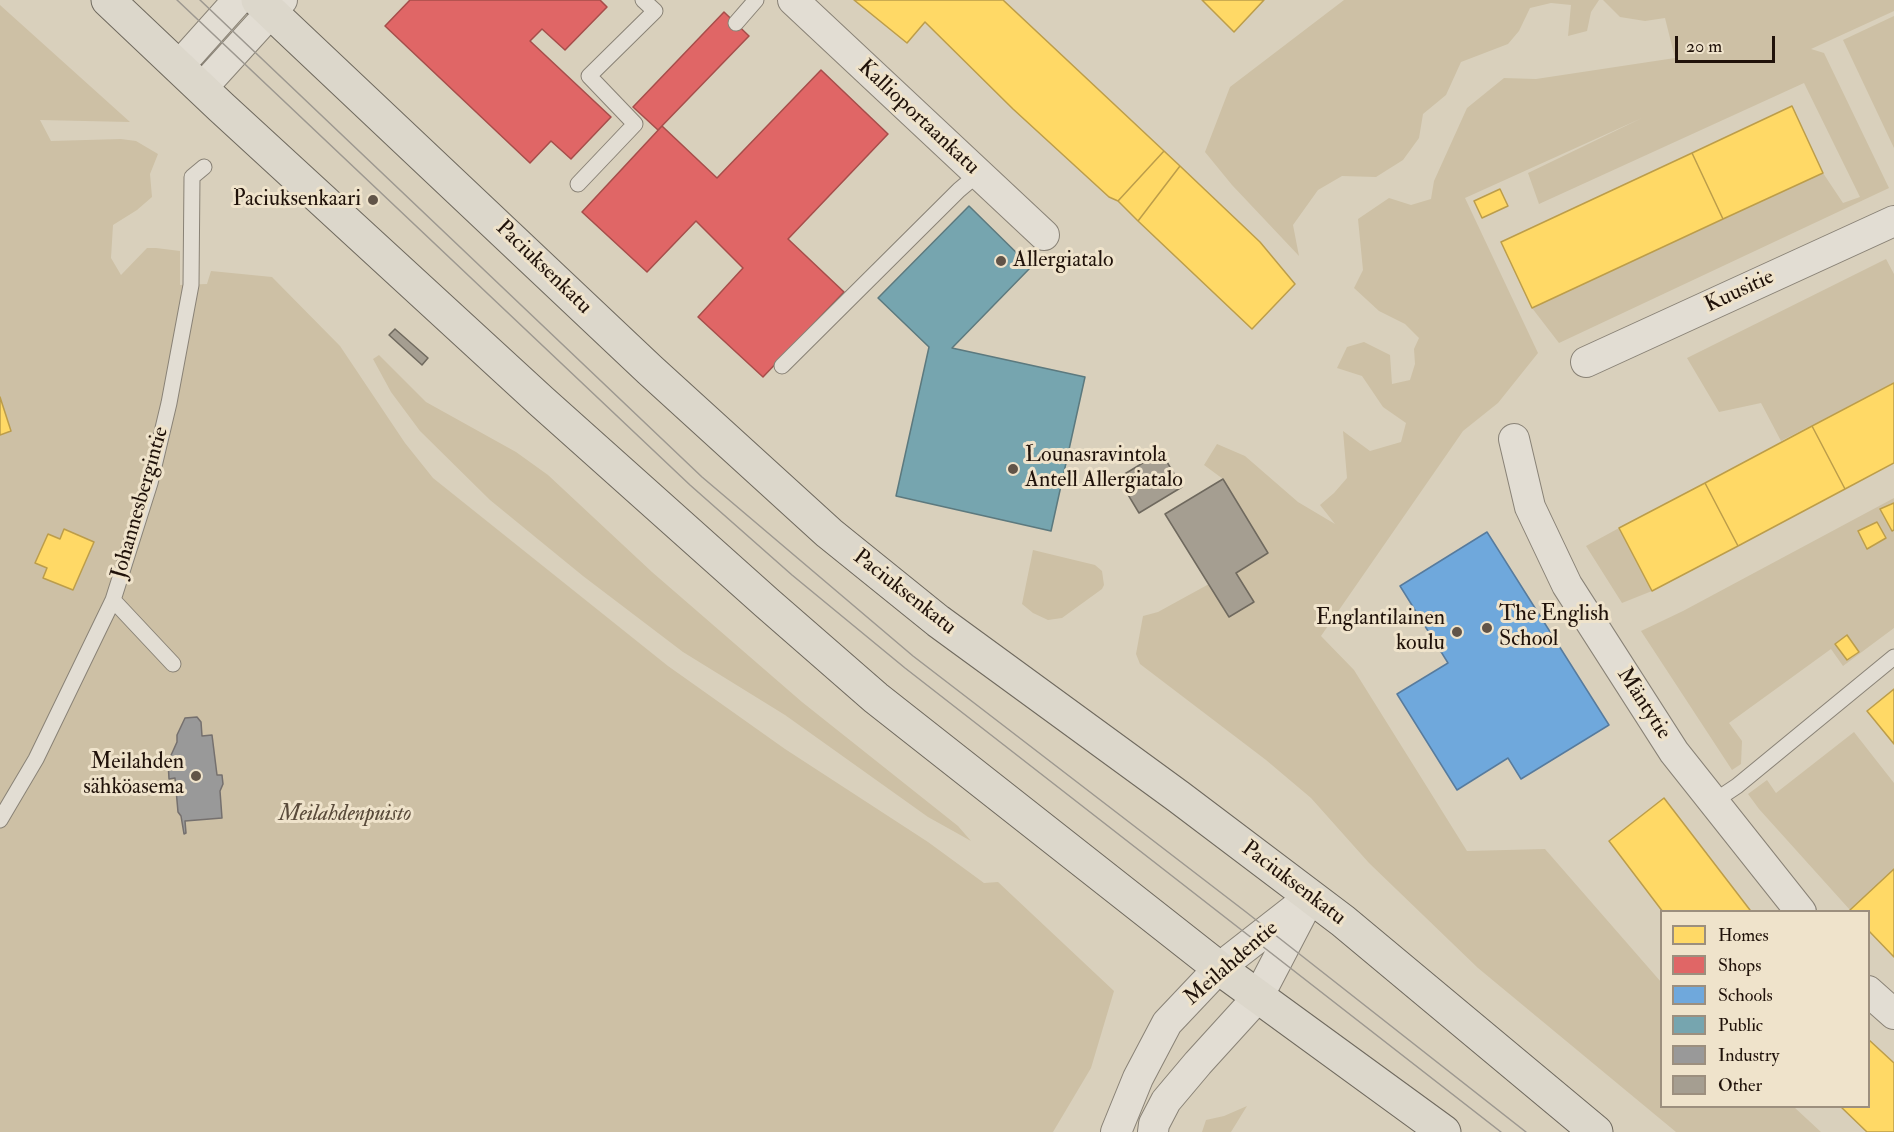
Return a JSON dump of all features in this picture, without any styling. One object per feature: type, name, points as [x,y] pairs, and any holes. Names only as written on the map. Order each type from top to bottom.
[{"type":"main road","points":[[108,0],[541,401],[766,603],[876,698],[1219,968],[1444,1132]]},
{"type":"main road","name":"Paciuksenkatu","points":[[270,4],[650,370],[829,533],[938,621],[1179,797],[1372,944],[1596,1132]]},
{"type":"street","points":[[178,67],[238,0]]},
{"type":"street","name":"Kallioportaankatu","points":[[793,0],[1044,236]]},
{"type":"street","points":[[202,88],[270,4]]},
{"type":"street","name":"Kuusitie","points":[[1586,362],[1894,221]]},
{"type":"street","name":"Mäntytie","points":[[1514,440],[1530,507],[1567,585],[1674,752],[1799,910]]},
{"type":"street","name":"Meilahdentie","points":[[1116,1132],[1138,1078],[1167,1023],[1219,968],[1310,897]]},
{"type":"street","name":"Meilahdentie","points":[[1153,1132],[1154,1124],[1167,1101],[1258,997],[1310,897]]},
{"type":"street","points":[[1870,992],[1894,1014]]},
{"type":"lane","points":[[578,184],[635,124],[589,76],[655,11],[644,0]]},
{"type":"lane","points":[[736,23],[756,0]]},
{"type":"lane","name":"Johannesbergintie","points":[[0,820],[36,759],[113,600],[150,483],[170,403],[191,285],[192,177],[204,167]]},
{"type":"lane","points":[[782,366],[958,190],[978,174]]},
{"type":"lane","points":[[113,600],[173,664]]},
{"type":"lane","points":[[1713,802],[1737,786],[1894,657]]},
{"type":"green space","points":[[1344,0],[1599,0],[1591,12],[1587,31],[1568,36],[1571,5],[1551,3],[1530,8],[1519,31],[1508,44],[1461,62],[1446,95],[1423,114],[1419,138],[1403,160],[1376,177],[1342,176],[1318,190],[1293,225],[1299,256],[1232,185],[1205,152],[1230,87]]},
{"type":"green space","points":[[1603,0],[1894,0],[1894,11],[1811,49],[1824,53],[1889,188],[1559,343],[1532,308],[1823,173],[1843,203],[1860,197],[1804,83],[1539,204],[1528,173],[1642,118],[1465,198],[1538,353],[1498,403],[1463,431],[1321,636],[1354,670],[1467,851],[1545,849],[1660,981],[1660,1108],[1795,1108],[1821,1132],[1676,1132],[1478,968],[1369,863],[1311,798],[1266,760],[1140,664],[1136,654],[1143,616],[1158,612],[1209,584],[1229,617],[1253,602],[1236,573],[1268,553],[1223,479],[1204,465],[1217,444],[1245,456],[1298,502],[1335,524],[1320,505],[1347,478],[1343,431],[1370,451],[1401,442],[1406,423],[1383,407],[1362,376],[1337,368],[1347,347],[1364,342],[1390,355],[1392,384],[1410,380],[1415,364],[1414,349],[1419,338],[1405,324],[1379,311],[1354,288],[1363,270],[1358,219],[1389,198],[1411,205],[1431,199],[1434,181],[1467,108],[1504,78],[1536,79],[1675,58],[1665,18],[1645,21],[1620,17]]},
{"type":"green space","name":"Meilahdenpuisto","points":[[0,5],[130,122],[40,120],[51,141],[121,139],[136,141],[158,154],[150,174],[152,197],[137,210],[113,225],[111,258],[121,275],[147,248],[156,248],[180,251],[180,285],[207,284],[211,271],[272,277],[340,346],[405,443],[433,478],[668,666],[785,749],[928,842],[984,883],[998,882],[1114,991],[1091,1068],[1053,1132],[0,1132]]},
{"type":"green space","points":[[1894,16],[1894,148],[1843,40]]},
{"type":"green space","points":[[1886,259],[1894,274],[1894,383],[1781,441],[1761,403],[1719,412],[1687,358]]},
{"type":"green space","points":[[379,355],[426,402],[516,452],[548,475],[652,572],[802,702],[958,826],[971,841],[928,817],[785,715],[683,652],[583,576],[490,500],[420,431],[391,392],[373,359]]},
{"type":"green space","points":[[1894,498],[1894,628],[1843,666],[1831,649],[1729,723],[1742,741],[1741,764],[1732,770],[1641,631],[1683,611]]},
{"type":"green space","points":[[1619,528],[1652,591],[1622,603],[1586,546]]},
{"type":"green space","points":[[1033,550],[1095,565],[1102,571],[1104,585],[1102,589],[1062,618],[1048,620],[1033,613],[1022,604]]},
{"type":"green space","points":[[1854,732],[1894,783],[1894,869],[1850,910],[1748,794],[1767,780],[1776,793]]},
{"type":"green space","points":[[1247,1106],[1231,1132],[1202,1132],[1206,1120],[1224,1116]]},
{"type":"building: Homes","points":[[854,0],[1003,0],[1164,151],[1118,201],[1109,197],[1013,109],[925,22],[907,43]]},
{"type":"building: Homes","points":[[1202,0],[1264,0],[1234,32]]},
{"type":"building: Homes","points":[[1792,106],[1823,173],[1723,219],[1692,153]]},
{"type":"building: Homes","points":[[1164,151],[1180,166],[1138,221],[1118,201]]},
{"type":"building: Homes","points":[[1692,153],[1723,219],[1532,308],[1501,242]]},
{"type":"building: Homes","points":[[1180,166],[1260,242],[1295,284],[1252,329],[1138,221]]},
{"type":"building: Homes","points":[[1500,189],[1508,206],[1482,218],[1474,201]]},
{"type":"building: Homes","points":[[1894,383],[1894,463],[1845,489],[1812,426]]},
{"type":"building: Homes","points":[[0,397],[11,431],[0,435]]},
{"type":"building: Homes","points":[[1812,426],[1845,489],[1738,546],[1705,483]]},
{"type":"building: Homes","points":[[1705,483],[1738,546],[1652,591],[1619,528]]},
{"type":"building: Homes","points":[[1894,503],[1894,530],[1892,531],[1880,509]]},
{"type":"building: Homes","points":[[1877,522],[1886,538],[1867,549],[1858,531]]},
{"type":"building: Homes","points":[[64,529],[94,542],[73,590],[43,578],[47,568],[35,563],[48,534],[60,539]]},
{"type":"building: Homes","points":[[1847,635],[1859,652],[1847,660],[1835,644]]},
{"type":"building: Homes","points":[[1894,689],[1894,744],[1867,711]]},
{"type":"building: Homes","points":[[1664,798],[1750,910],[1661,910],[1609,841]]},
{"type":"building: Homes","points":[[1894,869],[1894,957],[1870,932],[1870,910],[1850,910]]},
{"type":"building: Homes","points":[[1870,1041],[1894,1063],[1894,1132],[1867,1132],[1842,1108],[1870,1108]]},
{"type":"building: Shops","points":[[410,0],[600,0],[607,7],[565,50],[542,29],[530,41],[611,117],[571,159],[551,141],[530,163],[385,26]]},
{"type":"building: Shops","points":[[724,12],[749,36],[658,130],[633,107]]},
{"type":"building: Shops","points":[[821,70],[888,134],[788,239],[844,292],[763,377],[698,317],[743,268],[696,221],[647,272],[582,212],[662,126],[717,178]]},
{"type":"building: Schools","name":"The English School","points":[[1487,532],[1609,725],[1521,779],[1508,758],[1457,790],[1397,694],[1448,663],[1400,586]]},
{"type":"building: Public","name":"Allergiatalo","points":[[969,206],[1031,267],[952,348],[1085,377],[1051,531],[896,496],[929,347],[878,298]]},
{"type":"building: Industry","name":"Meilahden sähköasema","points":[[197,717],[201,722],[202,736],[212,735],[217,775],[222,775],[223,784],[220,791],[222,818],[185,821],[186,833],[184,834],[181,816],[178,812],[175,778],[169,779],[168,762],[185,718]]},
{"type":"building: Other","points":[[395,329],[428,358],[422,365],[389,335]]},
{"type":"building: Other","points":[[1161,452],[1182,487],[1139,513],[1118,478]]},
{"type":"building: Other","points":[[1223,479],[1268,553],[1236,573],[1254,602],[1229,617],[1165,514]]},
{"type":"tram line","points":[[177,0],[690,485],[792,575],[905,668],[1501,1132]]},
{"type":"tram line","points":[[200,0],[702,477],[913,656],[1246,912],[1526,1132]]},
{"type":"place","name":"Paciuksenkaari","points":[[373,200]]},
{"type":"place","name":"Allergiatalo","points":[[1001,261]]},
{"type":"place","name":"Lounasravintola Antell Allergiatalo","points":[[1013,469]]},
{"type":"place","name":"The English School","points":[[1487,628]]},
{"type":"place","name":"Englantilainen koulu","points":[[1457,632]]},
{"type":"place","name":"Meilahden sähköasema","points":[[196,776]]}]
